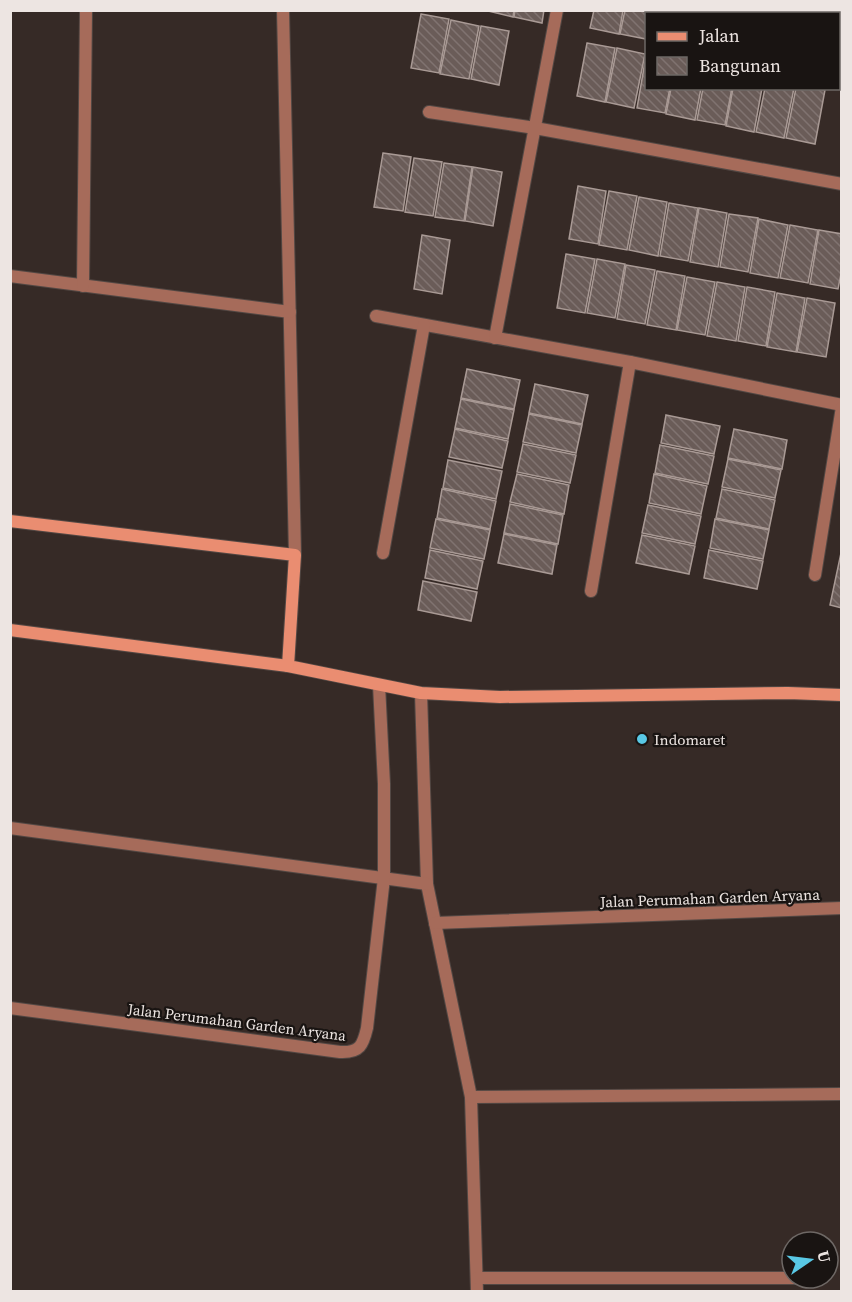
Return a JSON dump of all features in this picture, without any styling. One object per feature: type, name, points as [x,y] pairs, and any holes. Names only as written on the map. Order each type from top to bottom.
[{"type":"street","points":[[83,286],[86,10]]},
{"type":"street","points":[[283,10],[295,555],[288,666]]},
{"type":"street","points":[[495,338],[557,10]]},
{"type":"street","points":[[429,112],[535,128],[842,184]]},
{"type":"street","points":[[10,276],[290,312]]},
{"type":"street","points":[[375,316],[630,362],[842,406],[815,574]]},
{"type":"street","points":[[382,553],[424,325]]},
{"type":"street","points":[[591,591],[630,362]]},
{"type":"street","points":[[10,520],[295,555]]},
{"type":"street","points":[[10,630],[288,666],[421,693],[500,697],[788,693],[842,695]]},
{"type":"street","name":"Jalan Perumahan Garden Aryana","points":[[10,1008],[350,1052],[362,1044],[367,1028],[384,878],[384,784],[379,685]]},
{"type":"street","points":[[421,693],[427,884],[471,1097],[477,1292]]},
{"type":"street","points":[[10,828],[427,884]]},
{"type":"street","name":"Jalan Perumahan Garden Aryana","points":[[435,923],[842,908]]},
{"type":"street","points":[[471,1097],[842,1094]]},
{"type":"street","points":[[477,1278],[780,1278]]},
{"type":"building","points":[[484,10],[514,10],[513,17]]},
{"type":"building","points":[[515,10],[544,10],[542,23],[514,17]]},
{"type":"building","points":[[594,10],[623,10],[619,34],[590,28]]},
{"type":"building","points":[[625,10],[653,10],[653,12],[645,12],[645,39],[620,34]]},
{"type":"building","points":[[421,14],[449,19],[439,73],[411,68]]},
{"type":"building","points":[[451,20],[479,26],[469,79],[440,74]]},
{"type":"building","points":[[481,26],[509,31],[499,85],[471,79]]},
{"type":"building","points":[[587,43],[615,48],[605,102],[577,96]]},
{"type":"building","points":[[617,48],[645,54],[634,108],[606,102]]},
{"type":"building","points":[[645,62],[645,90],[670,90],[665,113],[637,108]]},
{"type":"building","points":[[671,90],[701,90],[695,120],[666,114]]},
{"type":"building","points":[[703,90],[732,90],[725,125],[697,120]]},
{"type":"building","points":[[733,90],[762,90],[754,132],[726,126]]},
{"type":"building","points":[[765,90],[794,90],[784,138],[756,132]]},
{"type":"building","points":[[796,90],[825,90],[815,144],[786,138]]},
{"type":"building","points":[[383,153],[411,157],[403,211],[374,207]]},
{"type":"building","points":[[414,158],[442,162],[433,216],[405,212]]},
{"type":"building","points":[[444,163],[472,167],[464,221],[435,217]]},
{"type":"building","points":[[473,167],[502,172],[493,226],[465,221]]},
{"type":"building","points":[[578,186],[606,191],[598,244],[569,239]]},
{"type":"building","points":[[609,191],[637,196],[627,250],[599,245]]},
{"type":"building","points":[[639,197],[667,202],[658,256],[629,250]]},
{"type":"building","points":[[669,203],[698,208],[688,261],[660,256]]},
{"type":"building","points":[[699,208],[727,213],[718,267],[690,262]]},
{"type":"building","points":[[729,214],[758,218],[748,272],[720,267]]},
{"type":"building","points":[[759,219],[788,225],[778,278],[750,273]]},
{"type":"building","points":[[790,225],[818,230],[808,283],[780,278]]},
{"type":"building","points":[[819,230],[842,234],[842,269],[838,289],[810,284]]},
{"type":"building","points":[[422,235],[450,240],[442,294],[414,289]]},
{"type":"building","points":[[566,254],[595,259],[585,313],[557,308]]},
{"type":"building","points":[[597,259],[625,264],[615,318],[587,313]]},
{"type":"building","points":[[626,265],[655,270],[645,324],[617,319]]},
{"type":"building","points":[[657,271],[685,276],[676,330],[647,325]]},
{"type":"building","points":[[687,277],[715,282],[705,335],[677,330]]},
{"type":"building","points":[[717,282],[745,287],[736,341],[707,336]]},
{"type":"building","points":[[747,287],[775,292],[766,346],[738,341]]},
{"type":"building","points":[[777,293],[805,298],[796,352],[767,347]]},
{"type":"building","points":[[807,298],[835,303],[826,357],[797,352]]},
{"type":"building","points":[[467,369],[520,380],[514,409],[461,398]]},
{"type":"building","points":[[535,384],[588,395],[582,424],[529,413]]},
{"type":"building","points":[[461,399],[514,410],[508,439],[455,428]]},
{"type":"building","points":[[529,414],[582,425],[576,453],[523,442]]},
{"type":"building","points":[[666,415],[720,426],[714,454],[661,443]]},
{"type":"building","points":[[455,429],[508,441],[502,468],[449,457]]},
{"type":"building","points":[[734,429],[787,440],[782,469],[728,458]]},
{"type":"building","points":[[523,444],[576,455],[570,483],[517,472]]},
{"type":"building","points":[[660,445],[714,456],[708,484],[655,473]]},
{"type":"building","points":[[728,459],[781,470],[775,498],[722,487]]},
{"type":"building","points":[[448,460],[502,471],[496,499],[443,488]]},
{"type":"building","points":[[517,474],[569,485],[564,514],[510,502]]},
{"type":"building","points":[[654,474],[707,486],[701,514],[649,503]]},
{"type":"building","points":[[442,489],[496,501],[490,529],[437,518]]},
{"type":"building","points":[[722,489],[775,500],[769,529],[716,518]]},
{"type":"building","points":[[510,504],[563,515],[558,544],[504,533]]},
{"type":"building","points":[[648,505],[701,516],[695,544],[642,533]]},
{"type":"building","points":[[436,519],[490,530],[484,559],[430,548]]},
{"type":"building","points":[[715,519],[769,530],[763,559],[710,548]]},
{"type":"building","points":[[504,534],[557,545],[552,574],[498,563]]},
{"type":"building","points":[[642,535],[695,546],[689,574],[636,563]]},
{"type":"building","points":[[430,550],[483,561],[477,589],[425,578]]},
{"type":"building","points":[[709,550],[763,561],[757,589],[704,578]]},
{"type":"building","points":[[842,553],[842,608],[830,605]]},
{"type":"building","points":[[423,581],[477,592],[471,621],[418,610]]},
{"type":"place","name":"Indomaret","points":[[642,739]]}]
